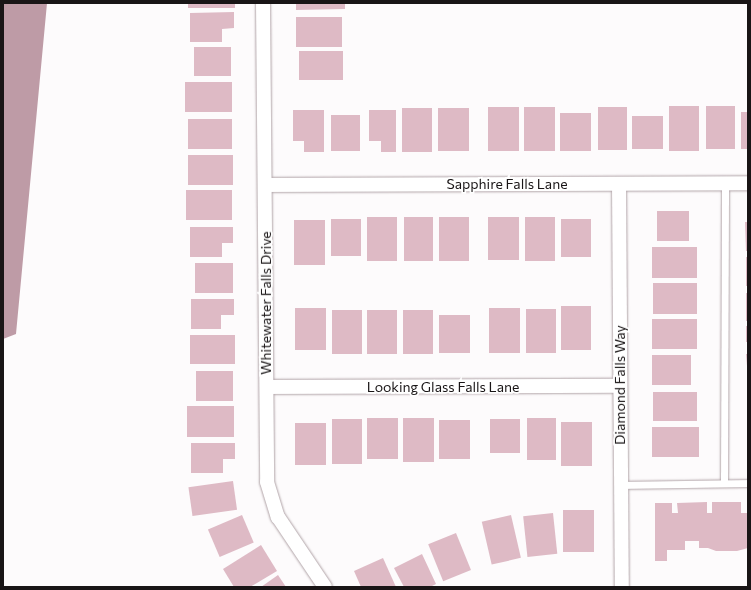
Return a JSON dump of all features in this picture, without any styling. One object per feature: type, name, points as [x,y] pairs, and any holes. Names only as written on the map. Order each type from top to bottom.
[{"type":"street","name":"Whitewater Falls Drive","points":[[262,3],[266,185],[267,482],[278,516],[325,587]]},
{"type":"street","name":"Sapphire Falls Lane","points":[[266,185],[748,183]]},
{"type":"street","name":"Diamond Falls Way","points":[[619,184],[622,587]]},
{"type":"street","name":"Looking Glass Falls Lane","points":[[267,387],[620,386]]},
{"type":"lane","points":[[724,483],[726,183]]},
{"type":"lane","points":[[621,484],[748,483]]},
{"type":"shaded area","points":[[3,3],[47,3],[16,334],[3,339]]},
{"type":"building","points":[[188,3],[235,3],[235,8],[188,8]]},
{"type":"building","points":[[296,3],[345,3],[345,9],[296,10]]},
{"type":"building","points":[[234,12],[234,28],[222,29],[222,42],[190,42],[190,13]]},
{"type":"building","points":[[296,17],[342,17],[342,47],[296,47]]},
{"type":"building","points":[[194,47],[231,47],[231,76],[194,76]]},
{"type":"building","points":[[299,51],[343,51],[343,80],[299,80]]},
{"type":"building","points":[[185,82],[232,82],[232,112],[185,112]]},
{"type":"building","points":[[669,106],[699,106],[699,151],[669,151]]},
{"type":"building","points":[[706,106],[735,106],[735,149],[706,149]]},
{"type":"building","points":[[488,107],[519,107],[519,151],[488,151]]},
{"type":"building","points":[[524,107],[555,107],[555,151],[524,151]]},
{"type":"building","points":[[598,107],[627,107],[627,150],[598,150]]},
{"type":"building","points":[[402,108],[432,108],[432,152],[402,152]]},
{"type":"building","points":[[438,108],[469,108],[469,151],[438,151]]},
{"type":"building","points":[[293,110],[324,110],[324,152],[304,152],[304,141],[293,141]]},
{"type":"building","points":[[369,110],[396,110],[396,152],[381,152],[381,141],[369,141]]},
{"type":"building","points":[[741,112],[748,112],[748,149],[741,149]]},
{"type":"building","points":[[560,113],[591,113],[591,151],[560,151]]},
{"type":"building","points":[[331,115],[360,115],[360,151],[331,151]]},
{"type":"building","points":[[632,116],[663,116],[663,149],[632,149]]},
{"type":"building","points":[[188,119],[232,119],[232,149],[188,149]]},
{"type":"building","points":[[188,155],[233,155],[233,185],[188,185]]},
{"type":"building","points":[[186,190],[232,190],[232,220],[186,220]]},
{"type":"building","points":[[657,211],[689,211],[689,241],[657,241]]},
{"type":"building","points":[[367,217],[397,217],[397,261],[367,261]]},
{"type":"building","points":[[404,217],[433,217],[433,261],[404,261]]},
{"type":"building","points":[[439,217],[469,217],[469,261],[439,261]]},
{"type":"building","points":[[488,217],[519,217],[519,260],[488,260]]},
{"type":"building","points":[[525,217],[555,217],[555,261],[525,261]]},
{"type":"building","points":[[331,219],[361,219],[361,256],[331,256]]},
{"type":"building","points":[[561,219],[591,219],[591,257],[561,257]]},
{"type":"building","points":[[294,220],[325,220],[325,265],[294,265]]},
{"type":"building","points":[[745,222],[748,222],[748,251],[746,251]]},
{"type":"building","points":[[190,227],[233,227],[233,243],[222,243],[222,257],[190,257]]},
{"type":"building","points":[[652,247],[697,247],[697,278],[652,278]]},
{"type":"building","points":[[746,257],[748,257],[748,286],[746,286]]},
{"type":"building","points":[[195,263],[233,263],[233,293],[195,293]]},
{"type":"building","points":[[653,283],[697,283],[697,314],[653,314]]},
{"type":"building","points":[[746,293],[748,293],[748,321],[746,321]]},
{"type":"building","points":[[191,299],[234,299],[234,315],[221,315],[221,329],[191,329]]},
{"type":"building","points":[[561,306],[591,306],[591,350],[561,350]]},
{"type":"building","points":[[295,308],[326,308],[326,350],[295,350]]},
{"type":"building","points":[[489,308],[520,308],[520,353],[489,353]]},
{"type":"building","points":[[526,309],[556,309],[556,353],[526,353]]},
{"type":"building","points":[[332,310],[362,310],[362,354],[332,354]]},
{"type":"building","points":[[367,310],[397,310],[397,354],[367,354]]},
{"type":"building","points":[[403,310],[433,310],[433,354],[403,354]]},
{"type":"building","points":[[439,315],[470,315],[470,353],[439,353]]},
{"type":"building","points":[[652,319],[697,319],[697,349],[652,349]]},
{"type":"building","points":[[746,326],[748,326],[748,342],[746,342]]},
{"type":"building","points":[[190,335],[235,335],[235,364],[190,364]]},
{"type":"building","points":[[746,354],[748,354],[748,366],[747,366]]},
{"type":"building","points":[[652,355],[691,355],[691,385],[652,385]]},
{"type":"building","points":[[196,371],[233,371],[233,401],[196,401]]},
{"type":"building","points":[[653,392],[697,392],[697,421],[653,421]]},
{"type":"building","points":[[187,406],[234,406],[234,437],[187,437]]},
{"type":"building","points":[[367,418],[398,418],[398,459],[367,459]]},
{"type":"building","points":[[403,418],[434,418],[434,462],[403,462]]},
{"type":"building","points":[[527,418],[556,418],[556,460],[527,460]]},
{"type":"building","points":[[332,419],[362,419],[362,464],[332,464]]},
{"type":"building","points":[[490,419],[520,419],[520,453],[490,453]]},
{"type":"building","points":[[439,420],[470,420],[470,459],[439,459]]},
{"type":"building","points":[[561,422],[592,422],[592,466],[561,466]]},
{"type":"building","points":[[295,423],[326,423],[326,465],[295,465]]},
{"type":"building","points":[[652,427],[699,427],[699,457],[652,457]]},
{"type":"building","points":[[191,443],[235,443],[235,459],[223,459],[223,473],[191,473]]},
{"type":"building","points":[[233,481],[237,510],[192,516],[188,487]]},
{"type":"building","points":[[707,502],[707,513],[712,513],[712,502],[741,502],[741,513],[748,513],[748,548],[737,551],[716,551],[708,548],[699,548],[699,541],[685,541],[685,550],[667,550],[667,561],[655,561],[655,503],[672,503],[672,513],[678,513],[677,503]]},
{"type":"building","points":[[563,510],[594,510],[594,552],[563,552]]},
{"type":"building","points":[[553,513],[557,554],[527,557],[523,516]]},
{"type":"building","points":[[242,515],[254,543],[220,557],[208,529]]},
{"type":"building","points":[[511,515],[521,558],[492,565],[482,522]]},
{"type":"building","points":[[456,533],[471,570],[443,581],[428,544]]},
{"type":"building","points":[[261,545],[277,571],[250,587],[234,587],[223,569]]},
{"type":"building","points":[[422,554],[436,584],[430,587],[404,587],[394,568]]},
{"type":"building","points":[[383,558],[396,587],[361,587],[354,571]]},
{"type":"building","points":[[278,575],[286,587],[261,587]]}]
